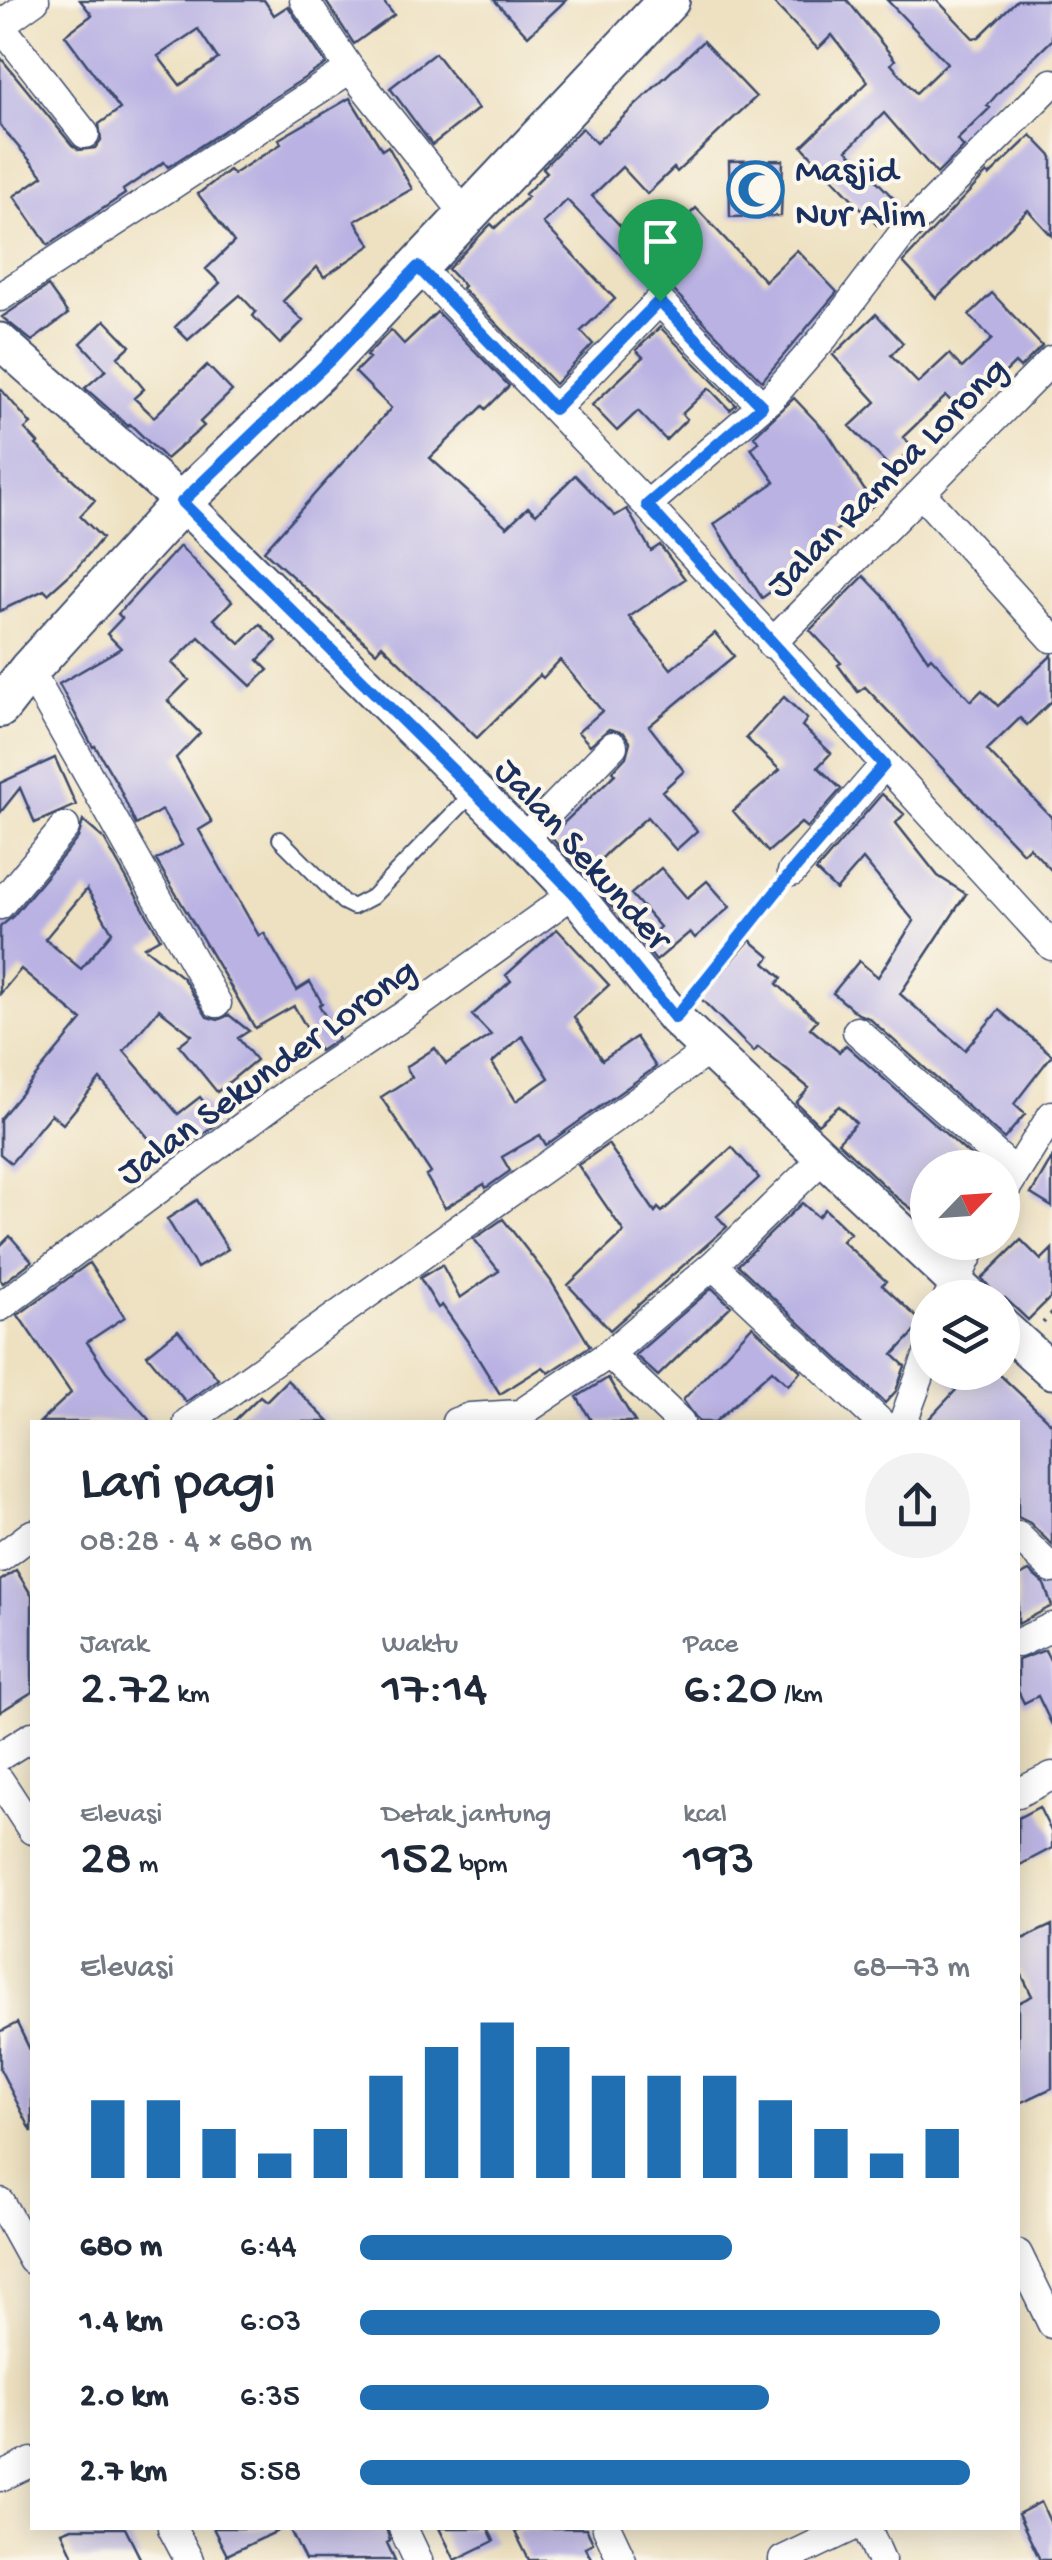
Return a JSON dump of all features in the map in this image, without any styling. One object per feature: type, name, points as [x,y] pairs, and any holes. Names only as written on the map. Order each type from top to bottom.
[{"type":"main road","points":[[0,707],[182,502],[329,361],[669,0]]},
{"type":"street","points":[[35,0],[0,25],[85,134]]},
{"type":"street","points":[[304,0],[350,69],[466,216]]},
{"type":"street","points":[[0,297],[350,69]]},
{"type":"street","points":[[647,505],[762,406],[814,349],[912,222],[1052,83]]},
{"type":"street","name":"Jalan Ramba Lorong","points":[[418,267],[647,505],[1052,946]]},
{"type":"street","points":[[554,409],[659,301],[762,406]]},
{"type":"street","name":"Jalan Sekunder","points":[[0,341],[182,502],[474,791],[574,893],[675,1018],[946,1280]]},
{"type":"street","name":"Jalan Ramba Lorong","points":[[771,644],[1052,360]]},
{"type":"street","points":[[921,493],[1052,638]]},
{"type":"street","points":[[29,670],[217,1003]]},
{"type":"street","points":[[523,840],[613,746]]},
{"type":"street","points":[[792,872],[884,765]]},
{"type":"street","points":[[1,902],[65,827]]},
{"type":"street","name":"Jalan Sekunder Lorong","points":[[0,1308],[288,1093],[574,893]]},
{"type":"street","points":[[857,1031],[976,1150]]},
{"type":"street","points":[[220,1414],[708,1051]]},
{"type":"street","points":[[1020,1166],[1052,1115]]},
{"type":"street","points":[[462,1420],[520,1414],[608,1354],[713,1265],[823,1158]]},
{"type":"street","points":[[713,1265],[878,1420]]},
{"type":"street","points":[[1020,1343],[1052,1372]]},
{"type":"street","points":[[608,1354],[678,1420]]},
{"type":"street","points":[[904,1420],[915,1390]]},
{"type":"street","points":[[0,1522],[15,1547]]},
{"type":"street","points":[[1020,1538],[1052,1569]]},
{"type":"street","points":[[1020,1642],[1052,1627]]},
{"type":"street","points":[[0,1756],[30,1737]]},
{"type":"street","points":[[0,1782],[30,1827]]},
{"type":"street","points":[[1020,1792],[1050,1783]]},
{"type":"street","points":[[0,2202],[30,2256]]},
{"type":"street","points":[[1020,2258],[1052,2324]]},
{"type":"street","points":[[0,2477],[30,2463]]},
{"type":"street","points":[[173,2530],[190,2560]]},
{"type":"street","points":[[404,2530],[418,2560]]},
{"type":"street","points":[[608,2530],[622,2560]]},
{"type":"street","points":[[783,2560],[846,2530]]},
{"type":"street","points":[[868,2530],[881,2560]]},
{"type":"lane","points":[[280,840],[343,902],[354,907],[372,898],[474,791]]},
{"type":"path","points":[[675,1018],[792,872]]},
{"type":"building","points":[[80,0],[264,0],[274,15],[288,6],[326,64],[168,167],[164,162],[123,190],[125,194],[48,245],[14,196],[43,176],[0,125],[0,57],[72,145],[79,150],[95,148],[101,140],[99,124],[120,109],[65,35],[92,15]],"holes":[[[198,29],[218,59],[180,85],[158,56]]]},
{"type":"building","points":[[325,0],[382,0],[394,15],[354,44]]},
{"type":"building","points":[[494,0],[566,0],[528,36]]},
{"type":"building","points":[[771,0],[847,0],[916,93],[947,63],[887,0],[937,0],[973,38],[979,37],[1017,0],[1052,0],[1052,40],[957,140],[964,147],[937,174],[884,113],[847,150],[899,204],[877,225],[802,146],[868,82],[832,35],[818,49]]},
{"type":"building","points":[[703,41],[756,97],[677,172],[674,168],[647,194],[622,167],[592,196],[648,255],[696,208],[765,281],[797,250],[837,292],[762,381],[672,289],[663,284],[651,286],[567,200],[543,223],[615,299],[581,331],[593,344],[555,384],[448,269],[491,224],[495,228],[528,197],[525,194],[547,172],[543,168],[582,128],[596,143]]},
{"type":"building","points":[[435,53],[478,109],[432,145],[390,88]]},
{"type":"building","points":[[350,98],[382,150],[388,146],[412,189],[355,221],[371,245],[324,277],[317,267],[283,301],[303,321],[280,344],[253,316],[256,312],[240,295],[188,340],[175,327],[220,283],[206,269],[234,242],[198,194],[229,170],[233,174],[281,144],[279,139]]},
{"type":"building","points":[[1031,135],[1052,157],[1052,236],[1028,210],[936,298],[903,262],[987,173],[989,176]]},
{"type":"building","name":"Masjid Nur Alim","points":[[783,160],[781,216],[730,217],[729,161]]},
{"type":"building","points":[[48,286],[68,314],[32,341],[2,317]]},
{"type":"building","points":[[992,293],[1042,346],[1020,368],[1015,363],[990,387],[988,384],[960,411],[946,396],[903,437],[913,447],[891,468],[850,426],[876,402],[833,355],[876,314],[903,343],[891,355],[918,383],[949,354],[962,368],[992,339],[969,315]]},
{"type":"building","points":[[437,312],[509,386],[430,458],[507,527],[528,507],[536,514],[575,475],[615,516],[627,509],[651,551],[660,545],[685,579],[629,617],[671,669],[715,633],[734,656],[649,726],[684,771],[662,791],[697,831],[676,850],[647,817],[608,852],[591,869],[621,903],[614,909],[550,836],[615,774],[613,771],[626,757],[630,742],[624,733],[609,729],[590,745],[578,732],[602,711],[560,660],[477,738],[382,645],[376,652],[264,551],[391,408],[355,372],[369,358],[366,356],[391,330],[404,344]]},
{"type":"building","points":[[105,320],[130,346],[118,357],[144,389],[134,398],[154,417],[207,365],[232,391],[200,422],[204,426],[166,459],[85,388],[106,370],[81,343]]},
{"type":"building","points":[[660,327],[736,405],[730,410],[709,388],[682,414],[687,419],[666,440],[638,411],[617,431],[592,405],[643,357],[636,350]]},
{"type":"building","points":[[0,388],[31,424],[25,429],[36,445],[95,500],[80,516],[102,538],[48,594],[44,590],[0,611]]},
{"type":"building","points":[[794,398],[829,435],[874,505],[835,531],[839,536],[817,551],[820,556],[762,598],[714,524],[775,482],[751,448],[759,442],[754,436]]},
{"type":"building","points":[[180,546],[232,601],[214,619],[240,644],[260,624],[277,641],[258,660],[268,670],[251,686],[199,637],[172,663],[189,680],[168,701],[200,733],[176,758],[212,822],[199,830],[259,936],[264,933],[297,990],[310,982],[322,1003],[319,1005],[338,1039],[320,1051],[294,1006],[255,1028],[156,860],[182,845],[162,810],[136,825],[118,785],[59,684],[121,648],[107,634],[122,618],[118,614]]},
{"type":"building","points":[[864,576],[888,601],[928,660],[931,657],[971,701],[982,690],[998,706],[1052,655],[1052,701],[1027,725],[1020,718],[987,750],[1052,818],[1052,871],[1029,847],[1023,853],[865,687],[858,692],[838,665],[841,663],[810,630]]},
{"type":"building","points":[[784,697],[807,719],[802,726],[831,753],[818,767],[841,789],[807,828],[801,823],[768,852],[733,811],[780,770],[746,738]]},
{"type":"building","points":[[55,758],[76,805],[35,823],[20,788],[0,813],[0,783]]},
{"type":"building","points":[[882,794],[904,814],[896,823],[938,876],[966,894],[900,994],[965,1050],[999,1010],[1052,1055],[1014,1104],[1025,1114],[1004,1139],[869,1018],[833,993],[859,961],[878,977],[914,921],[863,859],[836,890],[816,871]]},
{"type":"building","points":[[83,821],[104,839],[160,938],[144,947],[183,978],[207,1017],[218,1020],[229,1015],[249,1031],[238,1038],[256,1060],[217,1092],[179,1045],[192,1035],[159,1009],[124,1051],[178,1114],[200,1097],[219,1122],[197,1139],[194,1134],[164,1157],[100,1079],[63,1124],[51,1114],[11,1163],[0,1154],[0,1119],[82,1020],[21,969],[0,994],[0,927],[78,838]],"holes":[[[87,889],[112,932],[81,969],[45,939]]]},
{"type":"building","points":[[661,868],[687,898],[707,881],[730,907],[695,938],[690,932],[656,961],[642,943],[660,927],[631,894]]},
{"type":"building","points":[[557,929],[609,985],[574,1017],[602,1060],[636,1037],[656,1067],[546,1145],[540,1135],[502,1157],[510,1171],[445,1208],[426,1176],[431,1173],[381,1097],[412,1077],[406,1067],[435,1048],[446,1064],[491,1035],[472,1015],[511,981],[506,975]],"holes":[[[522,1036],[549,1078],[516,1101],[492,1063]]]},
{"type":"building","points":[[750,940],[770,957],[765,963],[782,978],[777,984],[817,1020],[810,1028],[839,1052],[846,1045],[964,1150],[910,1150],[910,1208],[838,1142],[856,1123],[839,1106],[818,1124],[796,1103],[809,1088],[758,1047],[754,1052],[700,998]]},
{"type":"building","points":[[608,1144],[655,1212],[658,1208],[662,1212],[732,1147],[759,1178],[717,1216],[727,1227],[610,1330],[568,1285],[624,1232],[578,1165]]},
{"type":"building","points":[[1052,1158],[1052,1207],[1031,1194]]},
{"type":"building","points":[[197,1200],[228,1249],[197,1268],[167,1219]]},
{"type":"building","points":[[802,1203],[818,1217],[825,1209],[850,1233],[842,1241],[886,1281],[882,1285],[910,1311],[910,1337],[893,1355],[905,1366],[896,1391],[885,1403],[738,1265]]},
{"type":"building","points":[[503,1219],[551,1281],[590,1346],[549,1373],[543,1367],[500,1394],[468,1342],[442,1305],[438,1308],[420,1278],[442,1265],[460,1298],[499,1271],[474,1239]]},
{"type":"building","points":[[10,1236],[32,1261],[3,1283],[0,1246]]},
{"type":"building","points":[[1020,1241],[1041,1260],[1052,1249],[1052,1296],[1028,1320],[1020,1312],[1020,1280],[982,1278],[1000,1260],[1020,1260]]},
{"type":"building","points":[[89,1263],[125,1317],[87,1342],[106,1371],[149,1420],[42,1420],[71,1393],[18,1315]]},
{"type":"building","points":[[712,1288],[731,1306],[658,1376],[635,1355]]},
{"type":"building","points":[[752,1326],[801,1371],[788,1385],[772,1370],[717,1420],[698,1420],[683,1400]]},
{"type":"building","points":[[178,1330],[218,1379],[186,1402],[147,1355]]},
{"type":"building","points":[[608,1378],[634,1420],[591,1420],[577,1397]]},
{"type":"building","points":[[287,1380],[327,1420],[235,1420],[260,1396],[266,1401]]},
{"type":"building","points":[[956,1390],[1016,1390],[1052,1424],[1052,1545],[1020,1518],[1020,1420],[928,1420]]},
{"type":"building","points":[[16,1570],[30,1593],[30,1693],[0,1712],[0,1581]]},
{"type":"building","points":[[1029,1571],[1044,1584],[1052,1606],[1020,1623],[1020,1576]]},
{"type":"building","points":[[1045,1650],[1052,1664],[1052,1725],[1038,1696],[1024,1703],[1020,1695],[1020,1659]]},
{"type":"building","points":[[1039,1807],[1052,1833],[1052,1848],[1020,1865],[1020,1817]]},
{"type":"building","points":[[1052,1925],[1052,2088],[1020,2103],[1020,2002],[1032,1996],[1020,1971],[1020,1940]]},
{"type":"building","points":[[17,2023],[30,2050],[30,2128],[0,2069],[0,2032]]},
{"type":"building","points":[[1041,2502],[1052,2526],[1052,2560],[1040,2560],[1020,2513]]},
{"type":"building","points":[[126,2530],[141,2560],[75,2560],[62,2532]]},
{"type":"building","points":[[214,2530],[280,2530],[227,2555]]},
{"type":"building","points":[[290,2530],[387,2530],[390,2541],[387,2543],[395,2560],[305,2560]]},
{"type":"building","points":[[440,2530],[489,2530],[494,2541],[455,2560]]},
{"type":"building","points":[[587,2530],[593,2543],[585,2547],[592,2560],[529,2560],[515,2532]]},
{"type":"place","name":"Masjid Nur Alim","points":[[756,189]]},
{"type":"route","points":[[418,267],[554,409],[660,301],[762,406],[647,505],[884,765],[675,1018],[574,893],[182,502],[329,361],[418,267]]}]
